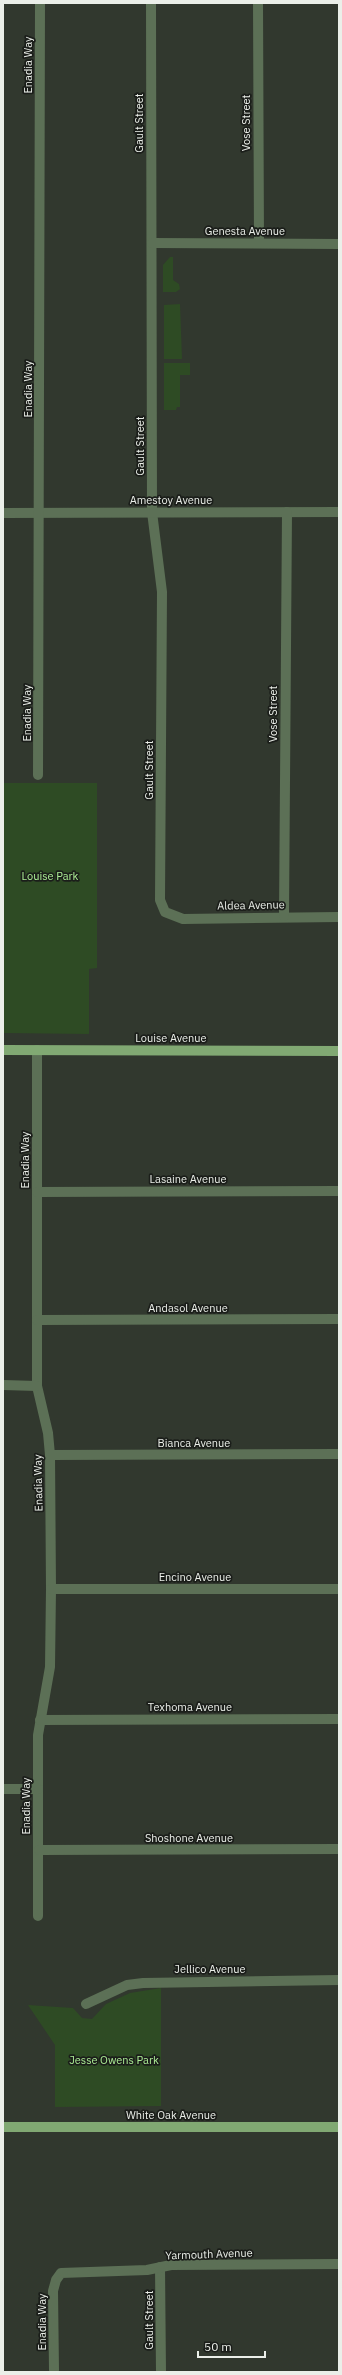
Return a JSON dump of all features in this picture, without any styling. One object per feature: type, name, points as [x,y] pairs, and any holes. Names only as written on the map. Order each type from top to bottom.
[{"type":"main road","name":"Louise Avenue","points":[[3,1050],[339,1051]]},
{"type":"main road","name":"White Oak Avenue","points":[[3,2127],[339,2127]]},
{"type":"street","name":"Enadia Way","points":[[38,775],[41,512],[40,3]]},
{"type":"street","name":"Gault Street","points":[[151,3],[152,512],[162,592],[160,895],[161,906],[165,912]]},
{"type":"street","name":"Vose Street","points":[[258,3],[259,243]]},
{"type":"street","name":"Genesta Avenue","points":[[152,243],[339,244]]},
{"type":"street","name":"Vose Street","points":[[284,916],[287,512]]},
{"type":"street","name":"Amestoy Avenue","points":[[3,513],[339,512]]},
{"type":"street","name":"Aldea Avenue","points":[[165,912],[183,919],[339,916]]},
{"type":"street","name":"Enadia Way","points":[[37,1050],[37,1386],[48,1433],[50,1455],[51,1589],[50,1667],[38,1735],[38,1916]]},
{"type":"street","name":"Lasaine Avenue","points":[[37,1192],[339,1191]]},
{"type":"street","name":"Andasol Avenue","points":[[37,1320],[339,1319]]},
{"type":"street","points":[[3,1385],[37,1386]]},
{"type":"street","name":"Bianca Avenue","points":[[50,1455],[339,1454]]},
{"type":"street","name":"Encino Avenue","points":[[51,1589],[339,1590]]},
{"type":"street","name":"Texhoma Avenue","points":[[40,1720],[339,1719]]},
{"type":"street","points":[[3,1789],[38,1789]]},
{"type":"street","name":"Shoshone Avenue","points":[[39,1850],[339,1849]]},
{"type":"street","name":"Jellico Avenue","points":[[86,2004],[122,1987],[143,1983],[339,1980]]},
{"type":"street","name":"Yarmouth Avenue","points":[[58,2276],[66,2272],[147,2270],[171,2265],[339,2264]]},
{"type":"street","name":"Gault Street","points":[[160,2268],[161,2372]]},
{"type":"street","name":"Enadia Way","points":[[54,2370],[53,2291],[58,2276]]},
{"type":"green space","points":[[170,257],[173,257],[173,280],[179,284],[180,289],[176,292],[163,292],[163,265]]},
{"type":"green space","points":[[180,304],[182,359],[164,359],[164,305]]},
{"type":"green space","points":[[164,363],[190,363],[190,375],[180,375],[180,407],[177,407],[176,410],[164,410]]},
{"type":"green space","name":"Louise Park","points":[[3,783],[97,783],[97,968],[89,969],[89,1034],[3,1033]]},
{"type":"green space","name":"Jesse Owens Park","points":[[161,1988],[161,2106],[55,2107],[55,2045],[28,2005],[73,2008],[82,2018],[92,2019],[106,2004],[130,1993]]}]
